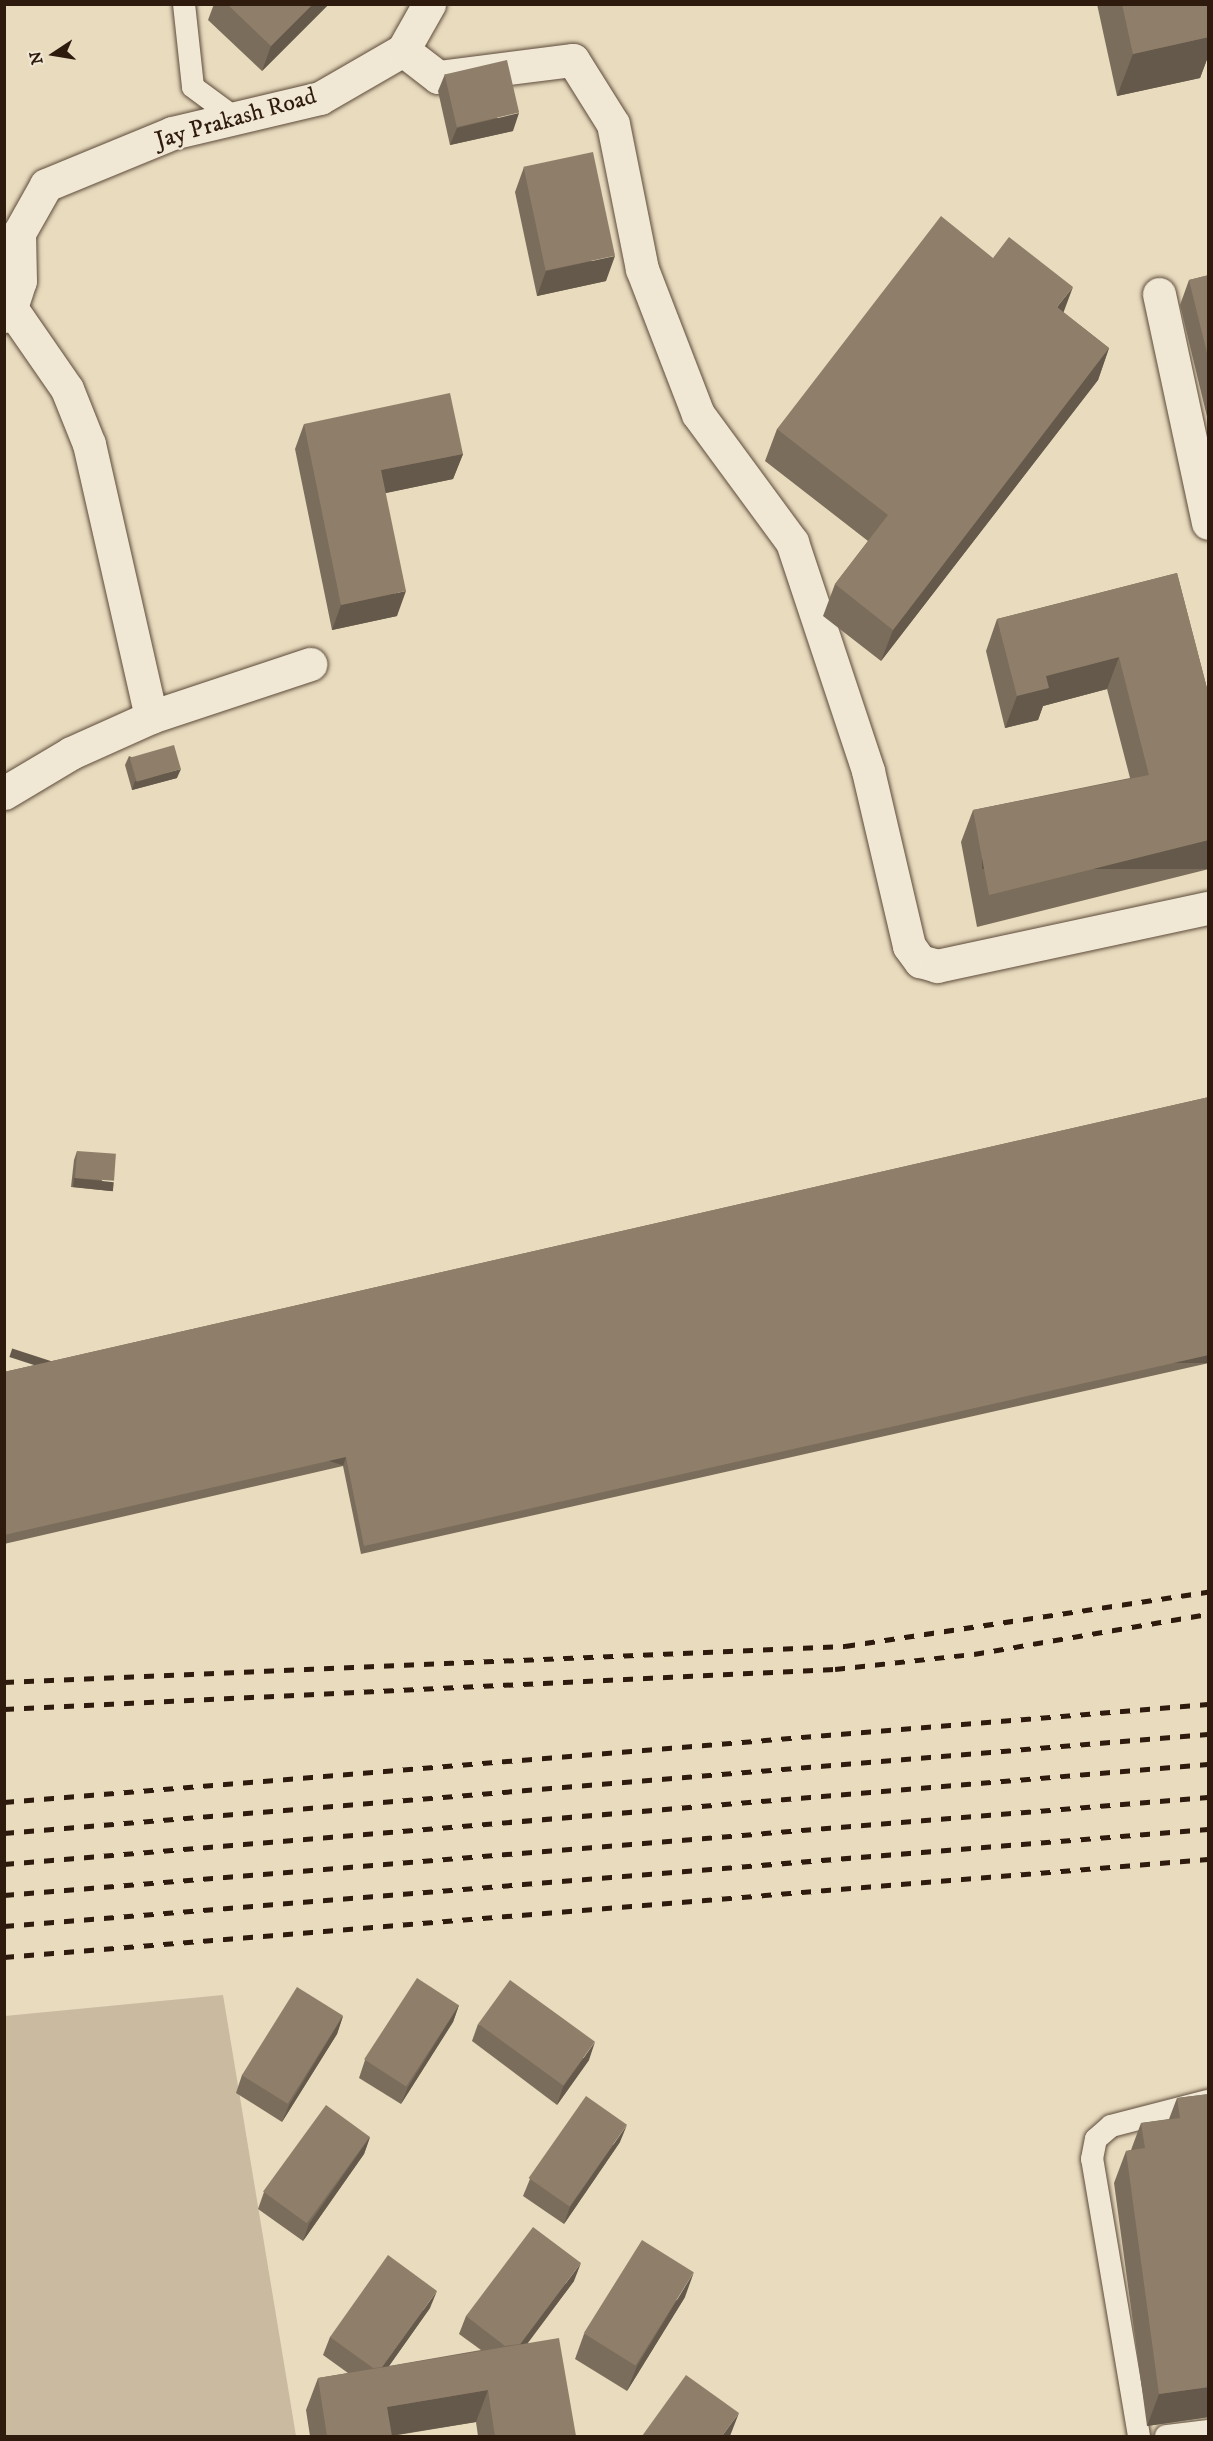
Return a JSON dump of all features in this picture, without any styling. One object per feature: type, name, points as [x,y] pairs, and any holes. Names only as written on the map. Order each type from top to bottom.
[{"type":"street","points":[[429,4],[403,50],[438,77],[573,60],[613,124],[642,269],[698,414],[792,542],[868,771],[909,946],[920,961],[937,966],[1209,908]]},
{"type":"street","name":"Jay Prakash Road","points":[[8,312],[20,281],[20,233],[46,185],[172,133],[320,98],[403,50]]},
{"type":"street","points":[[1159,294],[1209,523]]},
{"type":"street","points":[[8,312],[67,389],[88,444],[151,717]]},
{"type":"street","points":[[4,793],[71,753],[151,717],[310,664]]},
{"type":"lane","points":[[184,4],[193,87],[236,118]]},
{"type":"lane","points":[[1138,2436],[1092,2159],[1096,2139],[1111,2126],[1209,2101]]},
{"type":"lane","points":[[1166,2436],[1209,2431]]},
{"type":"shaded area","points":[[223,1995],[296,2436],[5,2436],[5,2016]]},
{"type":"building","points":[[227,4],[313,4],[271,46]]},
{"type":"building","points":[[1122,4],[1208,4],[1209,37],[1133,54]]},
{"type":"building","points":[[507,60],[519,113],[457,127],[445,74]]},
{"type":"building","points":[[593,152],[615,256],[546,270],[524,167]]},
{"type":"building","points":[[941,216],[993,258],[1009,237],[1073,287],[1057,307],[1109,348],[893,630],[835,584],[888,515],[777,429]]},
{"type":"building","points":[[1209,275],[1209,361],[1189,280]]},
{"type":"building","points":[[450,393],[463,454],[381,470],[406,591],[341,605],[304,424]]},
{"type":"building","points":[[1177,573],[1209,696],[1209,840],[989,895],[973,810],[1149,775],[1119,657],[1046,676],[1049,688],[1017,696],[997,619]]},
{"type":"building","points":[[174,745],[181,769],[137,782],[130,758]]},
{"type":"building","points":[[1209,1097],[1209,1355],[364,1546],[346,1457],[4,1535],[4,1372]]},
{"type":"building","points":[[77,1151],[116,1154],[114,1181],[75,1178]]},
{"type":"building","points":[[417,1978],[459,2005],[406,2087],[364,2059]]},
{"type":"building","points":[[510,1980],[595,2042],[563,2085],[478,2024]]},
{"type":"building","points":[[297,1987],[343,2016],[288,2104],[242,2075]]},
{"type":"building","points":[[1209,2094],[1209,2387],[1159,2394],[1126,2151],[1145,2148],[1141,2123],[1180,2118],[1177,2098]]},
{"type":"building","points":[[586,2096],[627,2125],[570,2207],[529,2178]]},
{"type":"building","points":[[326,2105],[370,2137],[307,2223],[263,2192]]},
{"type":"building","points":[[533,2227],[581,2263],[520,2344],[505,2346],[466,2316]]},
{"type":"building","points":[[642,2240],[694,2272],[635,2366],[584,2333]]},
{"type":"building","points":[[388,2255],[437,2291],[382,2367],[373,2368],[330,2337]]},
{"type":"building","points":[[559,2338],[576,2436],[495,2436],[488,2390],[387,2407],[392,2436],[327,2436],[318,2378]]},
{"type":"building","points":[[686,2375],[739,2413],[722,2436],[642,2436]]},
{"type":"railway","points":[[4,1682],[845,1646],[1208,1592]]},
{"type":"railway","points":[[4,1709],[835,1669],[974,1654],[1208,1614]]},
{"type":"railway","points":[[4,1802],[1208,1704]]},
{"type":"railway","points":[[4,1833],[1208,1734]]},
{"type":"railway","points":[[4,1864],[1208,1764]]},
{"type":"railway","points":[[4,1895],[1208,1797]]},
{"type":"railway","points":[[4,1926],[1208,1829]]},
{"type":"railway","points":[[4,1957],[1208,1859]]}]
